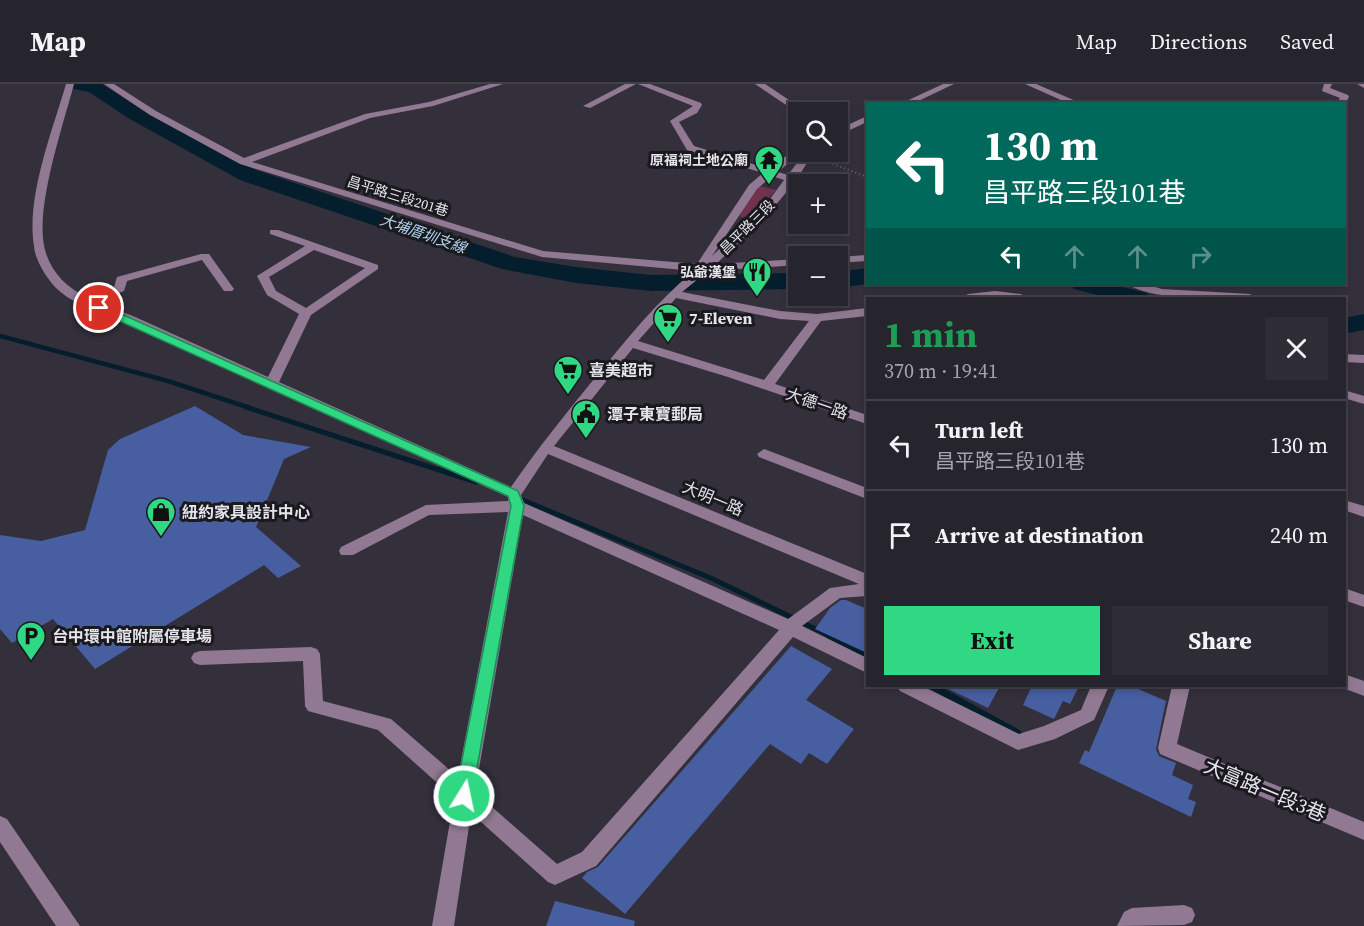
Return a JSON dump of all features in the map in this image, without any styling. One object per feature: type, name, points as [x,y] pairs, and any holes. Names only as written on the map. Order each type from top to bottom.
[{"type":"street","points":[[70,84],[50,161],[39,218],[39,249],[54,278],[84,302],[271,384],[791,628],[866,666]]},
{"type":"street","name":"昌平路三段201巷","points":[[108,84],[153,113],[243,162],[542,254],[701,268],[788,263]]},
{"type":"street","points":[[243,162],[368,116],[430,104],[499,84]]},
{"type":"street","points":[[587,106],[632,84]]},
{"type":"street","points":[[642,84],[698,105],[694,111],[674,121],[690,148],[788,177]]},
{"type":"street","points":[[759,84],[788,102]]},
{"type":"street","points":[[909,102],[950,84]]},
{"type":"street","points":[[1029,84],[1074,102]]},
{"type":"street","points":[[1328,84],[1325,89],[1345,98],[1342,102]]},
{"type":"street","points":[[848,126],[866,119]]},
{"type":"street","name":"昌平路三段","points":[[701,268],[705,258],[753,187],[788,162]]},
{"type":"street","name":"昌平路三段","points":[[443,926],[515,500],[546,448],[630,343],[673,294],[701,268],[714,260],[771,205],[788,183]]},
{"type":"street","points":[[271,384],[306,313],[374,267],[274,232]]},
{"type":"street","points":[[306,313],[271,293],[263,276],[313,246]]},
{"type":"street","points":[[84,302],[120,290],[121,279],[205,256],[228,289]]},
{"type":"street","points":[[848,259],[866,258]]},
{"type":"street","points":[[1142,285],[1242,297]]},
{"type":"street","points":[[673,294],[780,315],[817,318],[866,312]]},
{"type":"street","points":[[977,297],[995,295],[1012,297]]},
{"type":"street","points":[[767,386],[817,318]]},
{"type":"street","name":"大德一路","points":[[630,343],[866,420]]},
{"type":"street","points":[[1346,358],[1364,359]]},
{"type":"street","points":[[1346,395],[1364,400]]},
{"type":"street","name":"大明一路","points":[[546,448],[866,581]]},
{"type":"street","points":[[764,454],[866,494]]},
{"type":"street","points":[[347,551],[426,510],[515,500]]},
{"type":"street","points":[[1346,506],[1364,512]]},
{"type":"street","points":[[200,658],[311,654],[314,706],[384,724],[555,875],[589,859],[799,618],[837,592],[866,590]]},
{"type":"street","points":[[1346,595],[1364,601]]},
{"type":"street","points":[[1346,682],[1364,689]]},
{"type":"street","points":[[908,687],[1018,742],[1048,733],[1088,716],[1100,687]]},
{"type":"street","name":"大富路一段3巷","points":[[1181,687],[1167,748],[1364,831]]},
{"type":"street","points":[[0,825],[69,926]]},
{"type":"street","points":[[1128,926],[1132,919],[1184,915]]},
{"type":"path","points":[[830,162],[866,177]]},
{"type":"shaded area","points":[[759,186],[776,190],[756,211],[742,218],[740,215],[742,208]]},
{"type":"building","name":"紐約家具設計中心","points":[[195,406],[243,435],[311,447],[284,459],[256,527],[301,566],[278,578],[264,565],[95,669],[53,619],[12,643],[0,629],[0,535],[41,541],[85,530],[108,450],[120,439]]},
{"type":"building","points":[[841,600],[846,600],[866,609],[866,653],[815,629],[830,608]]},
{"type":"building","points":[[791,646],[832,669],[806,700],[854,729],[827,764],[809,753],[801,764],[770,744],[625,914],[582,878],[587,872],[598,867]]},
{"type":"building","points":[[944,687],[999,687],[988,708]]},
{"type":"building","points":[[1032,687],[1078,687],[1070,704],[1063,701],[1054,719],[1023,705]]},
{"type":"building","points":[[1117,687],[1133,687],[1166,701],[1156,749],[1159,756],[1176,763],[1172,775],[1193,785],[1188,799],[1196,802],[1191,817],[1079,763],[1085,750],[1089,752]]},
{"type":"building","points":[[555,901],[635,921],[634,926],[546,926]]},
{"type":"waterway","name":"大埔厝圳支線","points":[[76,84],[94,87],[135,114],[248,175],[511,264],[576,275],[651,283],[788,281]]},
{"type":"waterway","name":"大埔厝圳支線","points":[[848,279],[866,276]]},
{"type":"waterway","name":"大埔厝圳支線","points":[[1087,285],[1134,297]]},
{"type":"waterway","name":"大埔厝圳支線","points":[[1346,326],[1364,322]]},
{"type":"waterway","points":[[0,336],[168,381],[250,408]]},
{"type":"waterway","points":[[246,407],[476,482]]},
{"type":"waterway","points":[[518,498],[713,579],[832,637]]},
{"type":"waterway","points":[[829,635],[866,654]]},
{"type":"waterway","points":[[934,687],[1018,733]]},
{"type":"place","name":"原福祠土地公廟","points":[[769,186]]},
{"type":"place","name":"弘爺漢堡","points":[[757,298]]},
{"type":"place","name":"7-Eleven","points":[[668,344]]},
{"type":"place","name":"喜美超市","points":[[568,396]]},
{"type":"place","name":"潭子東寶郵局","points":[[586,440]]},
{"type":"place","name":"紐約家具設計中心","points":[[161,538]]},
{"type":"place","name":"台中環中館附屬停車場","points":[[31,662]]},
{"type":"route","points":[[99,308],[514,494],[517,506],[464,796]]}]
